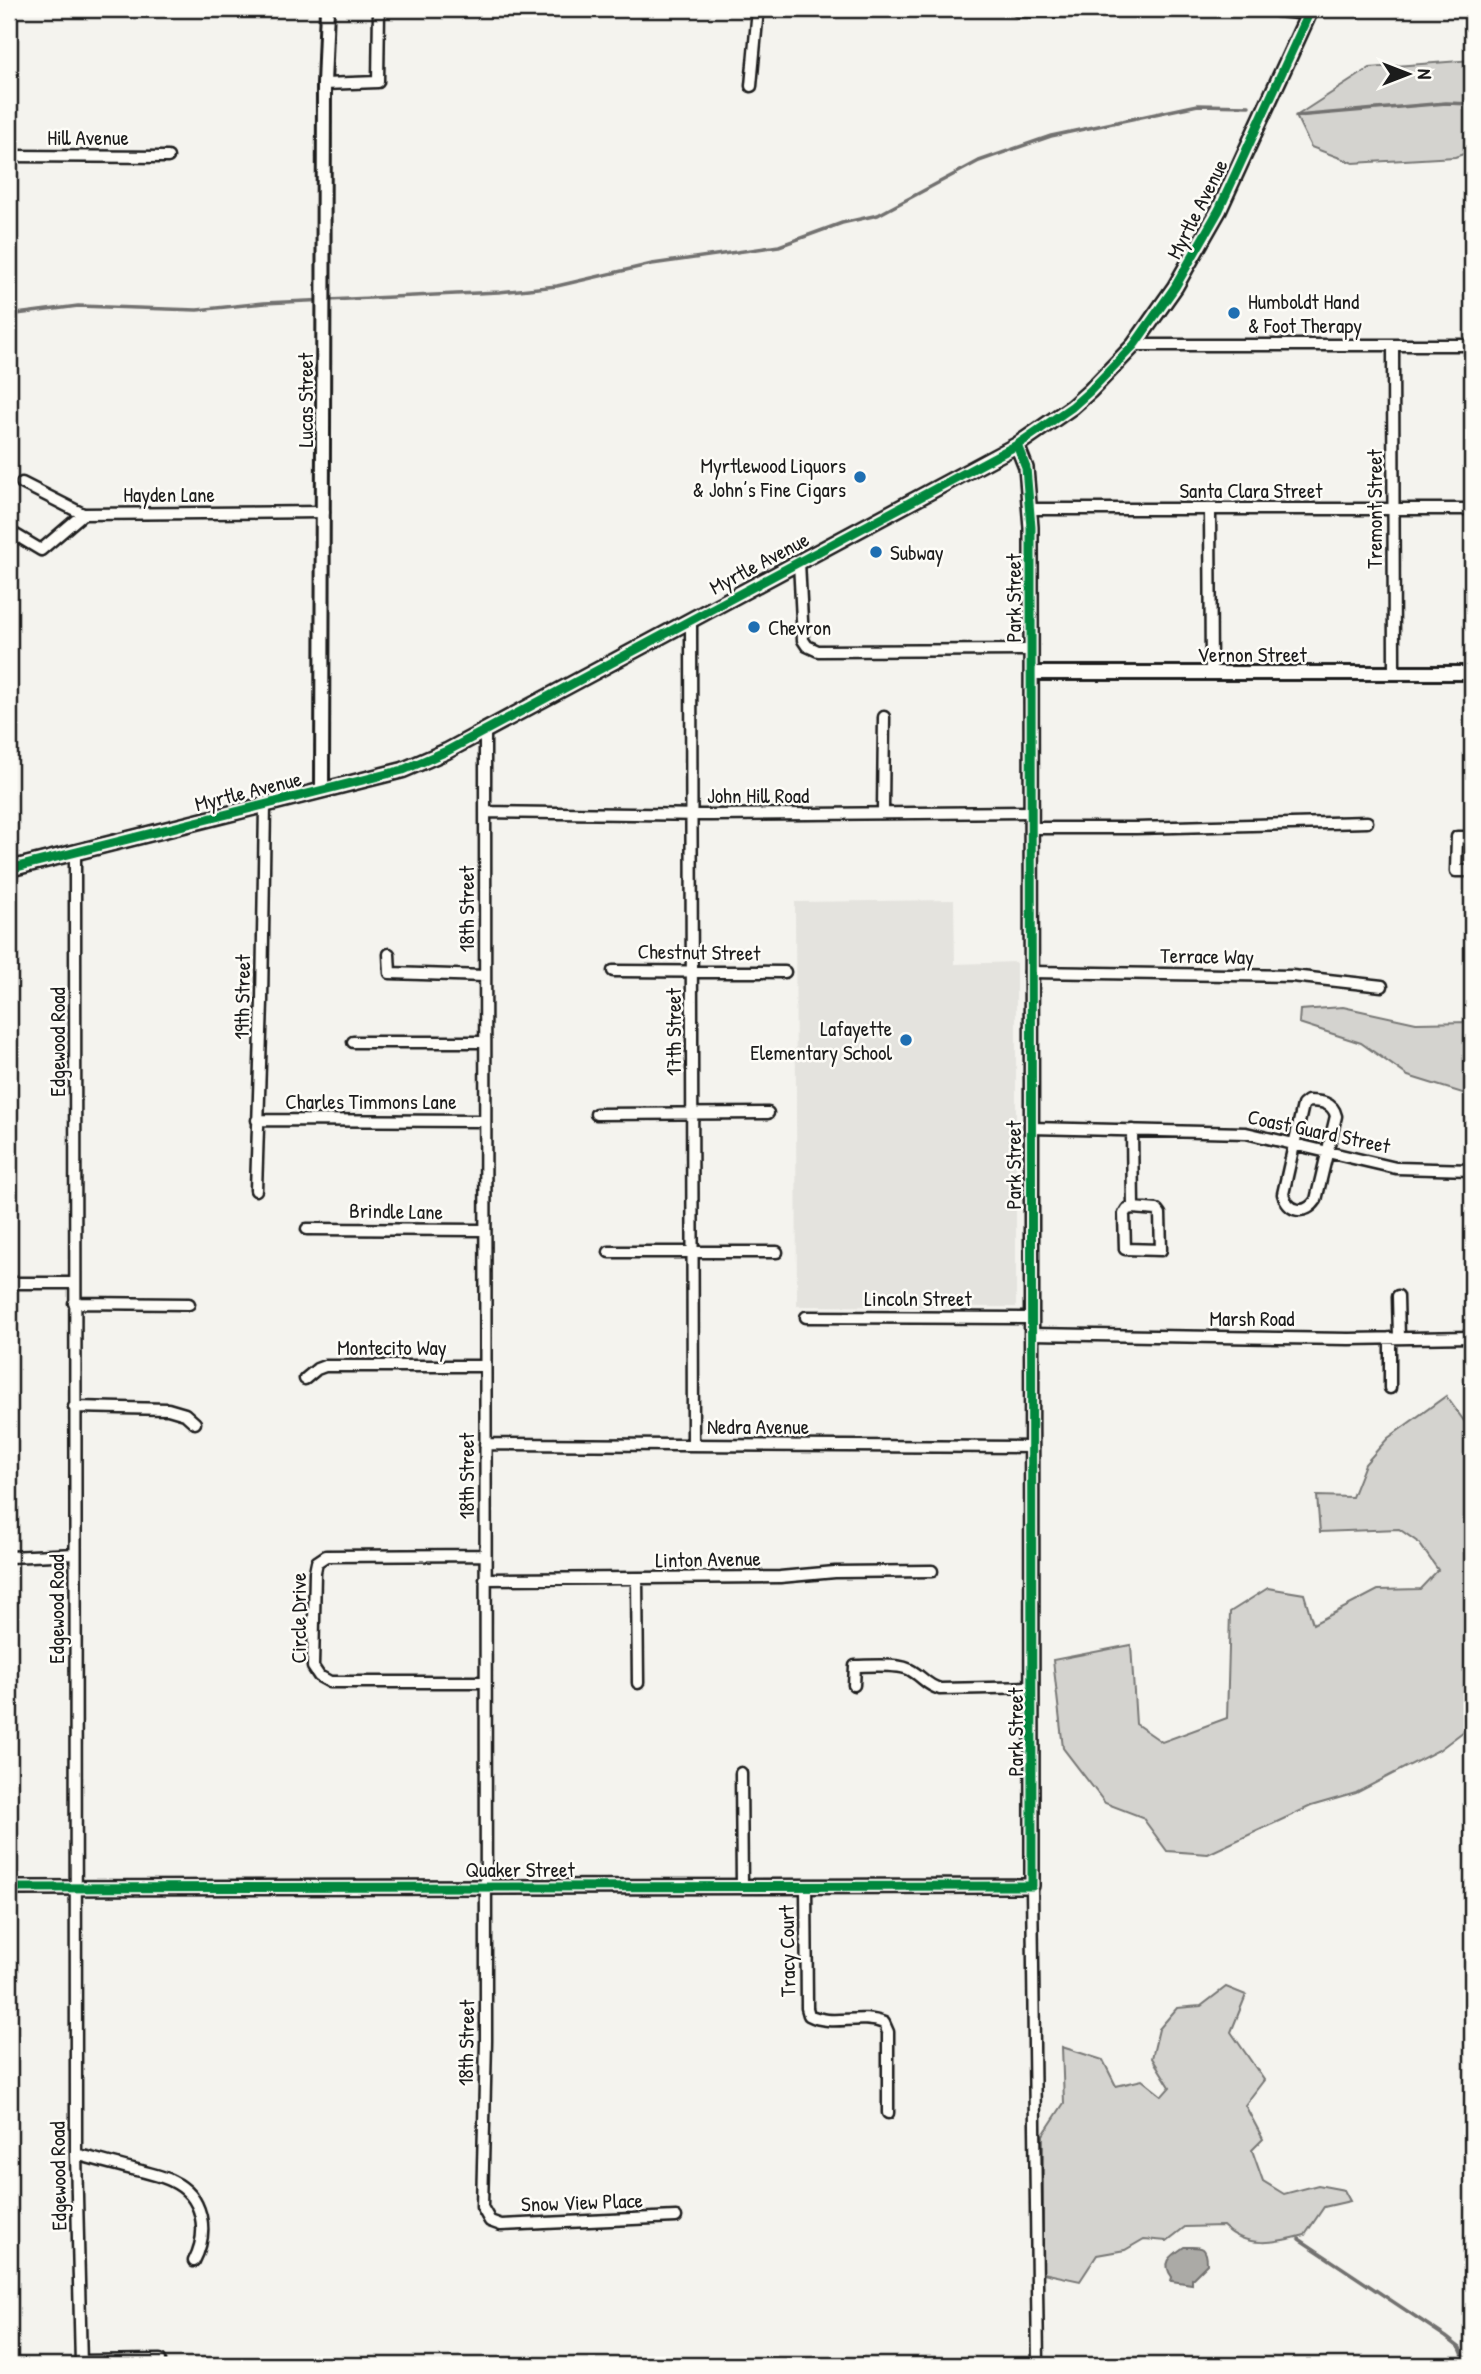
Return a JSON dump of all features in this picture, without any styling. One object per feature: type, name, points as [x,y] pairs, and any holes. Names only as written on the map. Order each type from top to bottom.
[{"type":"main road","points":[[1019,9],[1069,9]]},
{"type":"main road","points":[[1277,9],[1310,11]]},
{"type":"main road","name":"Myrtle Avenue","points":[[9,869],[403,770],[447,751],[1017,445],[1072,407],[1134,345],[1175,287],[1219,211],[1310,11]]},
{"type":"street","name":"Lucas Street","points":[[322,790],[324,83],[327,9]]},
{"type":"street","points":[[324,83],[378,82],[379,9]]},
{"type":"street","points":[[751,86],[758,9]]},
{"type":"street","name":"Hill Avenue","points":[[9,156],[167,156]]},
{"type":"street","points":[[1134,345],[1472,345]]},
{"type":"street","name":"Tremont Street","points":[[1393,345],[1394,674]]},
{"type":"street","name":"Park Street","points":[[1017,445],[1026,468],[1030,509],[1032,1886],[1038,2365]]},
{"type":"street","name":"Hayden Lane","points":[[22,483],[83,514],[324,512]]},
{"type":"street","name":"Santa Clara Street","points":[[1030,509],[1472,509]]},
{"type":"street","points":[[1210,510],[1212,674]]},
{"type":"street","points":[[9,531],[41,550],[83,514]]},
{"type":"street","points":[[799,562],[803,640],[807,646],[818,650],[1030,650]]},
{"type":"street","name":"17th Street","points":[[691,620],[692,1445]]},
{"type":"street","name":"Vernon Street","points":[[1031,673],[1472,673]]},
{"type":"street","points":[[883,813],[884,717]]},
{"type":"street","name":"18th Street","points":[[485,730],[486,2041],[481,2191],[482,2207],[490,2221]]},
{"type":"street","name":"19th Street","points":[[256,1191],[265,805]]},
{"type":"street","name":"John Hill Road","points":[[485,811],[692,814],[1030,812]]},
{"type":"street","points":[[1031,828],[1161,828],[1367,822]]},
{"type":"street","points":[[1472,837],[1457,836],[1457,872],[1472,871]]},
{"type":"street","name":"Edgewood Road","points":[[75,853],[76,2154],[81,2363]]},
{"type":"street","points":[[389,954],[390,974],[485,976]]},
{"type":"street","name":"Chestnut Street","points":[[613,971],[785,972]]},
{"type":"street","name":"Terrace Way","points":[[1030,972],[1292,976],[1382,986]]},
{"type":"street","points":[[353,1042],[484,1042]]},
{"type":"street","points":[[1308,1101],[1330,1104],[1335,1109],[1329,1153],[1316,1200],[1310,1208],[1302,1211],[1292,1209],[1285,1203],[1283,1194],[1303,1105],[1308,1101]]},
{"type":"street","points":[[596,1114],[768,1113]]},
{"type":"street","name":"Charles Timmons Lane","points":[[257,1120],[484,1121]]},
{"type":"street","name":"Coast Guard Street","points":[[1031,1128],[1246,1133],[1396,1168],[1472,1170]]},
{"type":"street","points":[[1132,1130],[1133,1208]]},
{"type":"street","points":[[1133,1208],[1157,1210],[1160,1214],[1161,1250],[1125,1249],[1124,1214],[1127,1209],[1133,1208]]},
{"type":"street","name":"Brindle Lane","points":[[306,1229],[484,1230]]},
{"type":"street","points":[[609,1252],[777,1252]]},
{"type":"street","points":[[9,1283],[75,1283]]},
{"type":"street","points":[[1390,1388],[1398,1296]]},
{"type":"street","points":[[74,1303],[189,1304]]},
{"type":"street","name":"Lincoln Street","points":[[806,1317],[1030,1318]]},
{"type":"street","name":"Marsh Road","points":[[1031,1334],[1472,1337]]},
{"type":"street","name":"Montecito Way","points":[[305,1380],[317,1369],[325,1366],[485,1366]]},
{"type":"street","points":[[74,1406],[168,1409],[185,1414],[195,1423]]},
{"type":"street","name":"Nedra Avenue","points":[[485,1444],[1031,1447]]},
{"type":"street","points":[[9,1557],[75,1555]]},
{"type":"street","name":"Circle Drive","points":[[485,1555],[326,1556],[317,1562],[315,1572],[313,1667],[319,1676],[330,1682],[485,1682]]},
{"type":"street","name":"Linton Avenue","points":[[485,1579],[780,1577],[835,1572],[932,1571]]},
{"type":"street","points":[[637,1579],[638,1683]]},
{"type":"street","points":[[854,1685],[855,1666],[878,1666],[910,1669],[929,1686],[940,1689],[1032,1687]]},
{"type":"street","points":[[741,1773],[742,1887]]},
{"type":"street","name":"Tracy Court","points":[[806,1886],[809,2015],[819,2020],[874,2019],[884,2023],[888,2032],[888,2113]]},
{"type":"street","name":"Quaker Street","points":[[9,1888],[1032,1886]]},
{"type":"street","points":[[76,2154],[167,2178],[189,2193],[202,2219],[202,2239],[194,2261]]},
{"type":"street","name":"Snow View Place","points":[[490,2221],[501,2225],[676,2217]]},
{"type":"street","points":[[81,2363],[160,2361]]},
{"type":"shaded area","points":[[1472,60],[1472,151],[1455,157],[1353,163],[1311,147],[1296,116],[1370,68]]},
{"type":"shaded area","name":"Lafayette Elementary School","points":[[954,900],[955,964],[1016,962],[1016,1307],[797,1306],[795,902]]},
{"type":"shaded area","points":[[1343,1007],[1416,1023],[1472,1022],[1472,1096],[1408,1076],[1361,1043],[1299,1023],[1300,1010]]},
{"type":"shaded area","points":[[1446,1396],[1472,1432],[1472,1725],[1439,1750],[1356,1793],[1311,1806],[1208,1854],[1167,1851],[1142,1817],[1105,1803],[1063,1748],[1053,1660],[1131,1645],[1136,1724],[1162,1742],[1227,1718],[1230,1612],[1268,1588],[1304,1594],[1313,1624],[1378,1590],[1420,1589],[1438,1570],[1419,1543],[1399,1529],[1320,1532],[1317,1496],[1352,1497],[1365,1464],[1388,1438]]},
{"type":"shaded area","points":[[1226,1987],[1246,1995],[1231,2032],[1264,2080],[1245,2105],[1263,2139],[1252,2150],[1263,2181],[1284,2194],[1318,2185],[1344,2190],[1350,2201],[1324,2207],[1305,2235],[1294,2238],[1272,2242],[1252,2241],[1223,2226],[1185,2227],[1167,2241],[1144,2239],[1125,2250],[1097,2255],[1080,2281],[1043,2273],[1043,2135],[1064,2103],[1062,2047],[1103,2060],[1116,2086],[1142,2080],[1162,2096],[1170,2087],[1152,2058],[1159,2029],[1177,2008],[1201,2006]]},
{"type":"shaded area","points":[[1184,2247],[1201,2248],[1206,2253],[1207,2264],[1192,2279],[1192,2284],[1171,2281],[1167,2267],[1172,2256]]},
{"type":"waterway","points":[[1296,116],[1446,103],[1472,104]]},
{"type":"waterway","points":[[9,315],[78,306],[197,310],[264,303],[499,292],[557,286],[652,264],[779,246],[842,223],[878,215],[979,161],[1051,136],[1198,105],[1249,106]]},
{"type":"waterway","points":[[1299,2239],[1446,2337],[1460,2348],[1467,2365]]},
{"type":"waterway","points":[[1394,2365],[1466,2358]]},
{"type":"cycle path","points":[[9,869],[403,770],[447,751],[1017,445],[1072,407],[1090,391],[1134,345],[1175,287],[1219,210],[1311,9]]},
{"type":"cycle path","points":[[9,1888],[1032,1886],[1031,527],[1026,468],[1017,445]]},
{"type":"place","name":"Humboldt Hand & Foot Therapy","points":[[1234,313]]},
{"type":"place","name":"Myrtlewood Liquors & John’s Fine Cigars","points":[[860,477]]},
{"type":"place","name":"Subway","points":[[876,552]]},
{"type":"place","name":"Chevron","points":[[754,627]]},
{"type":"place","name":"Lafayette Elementary School","points":[[906,1040]]}]
